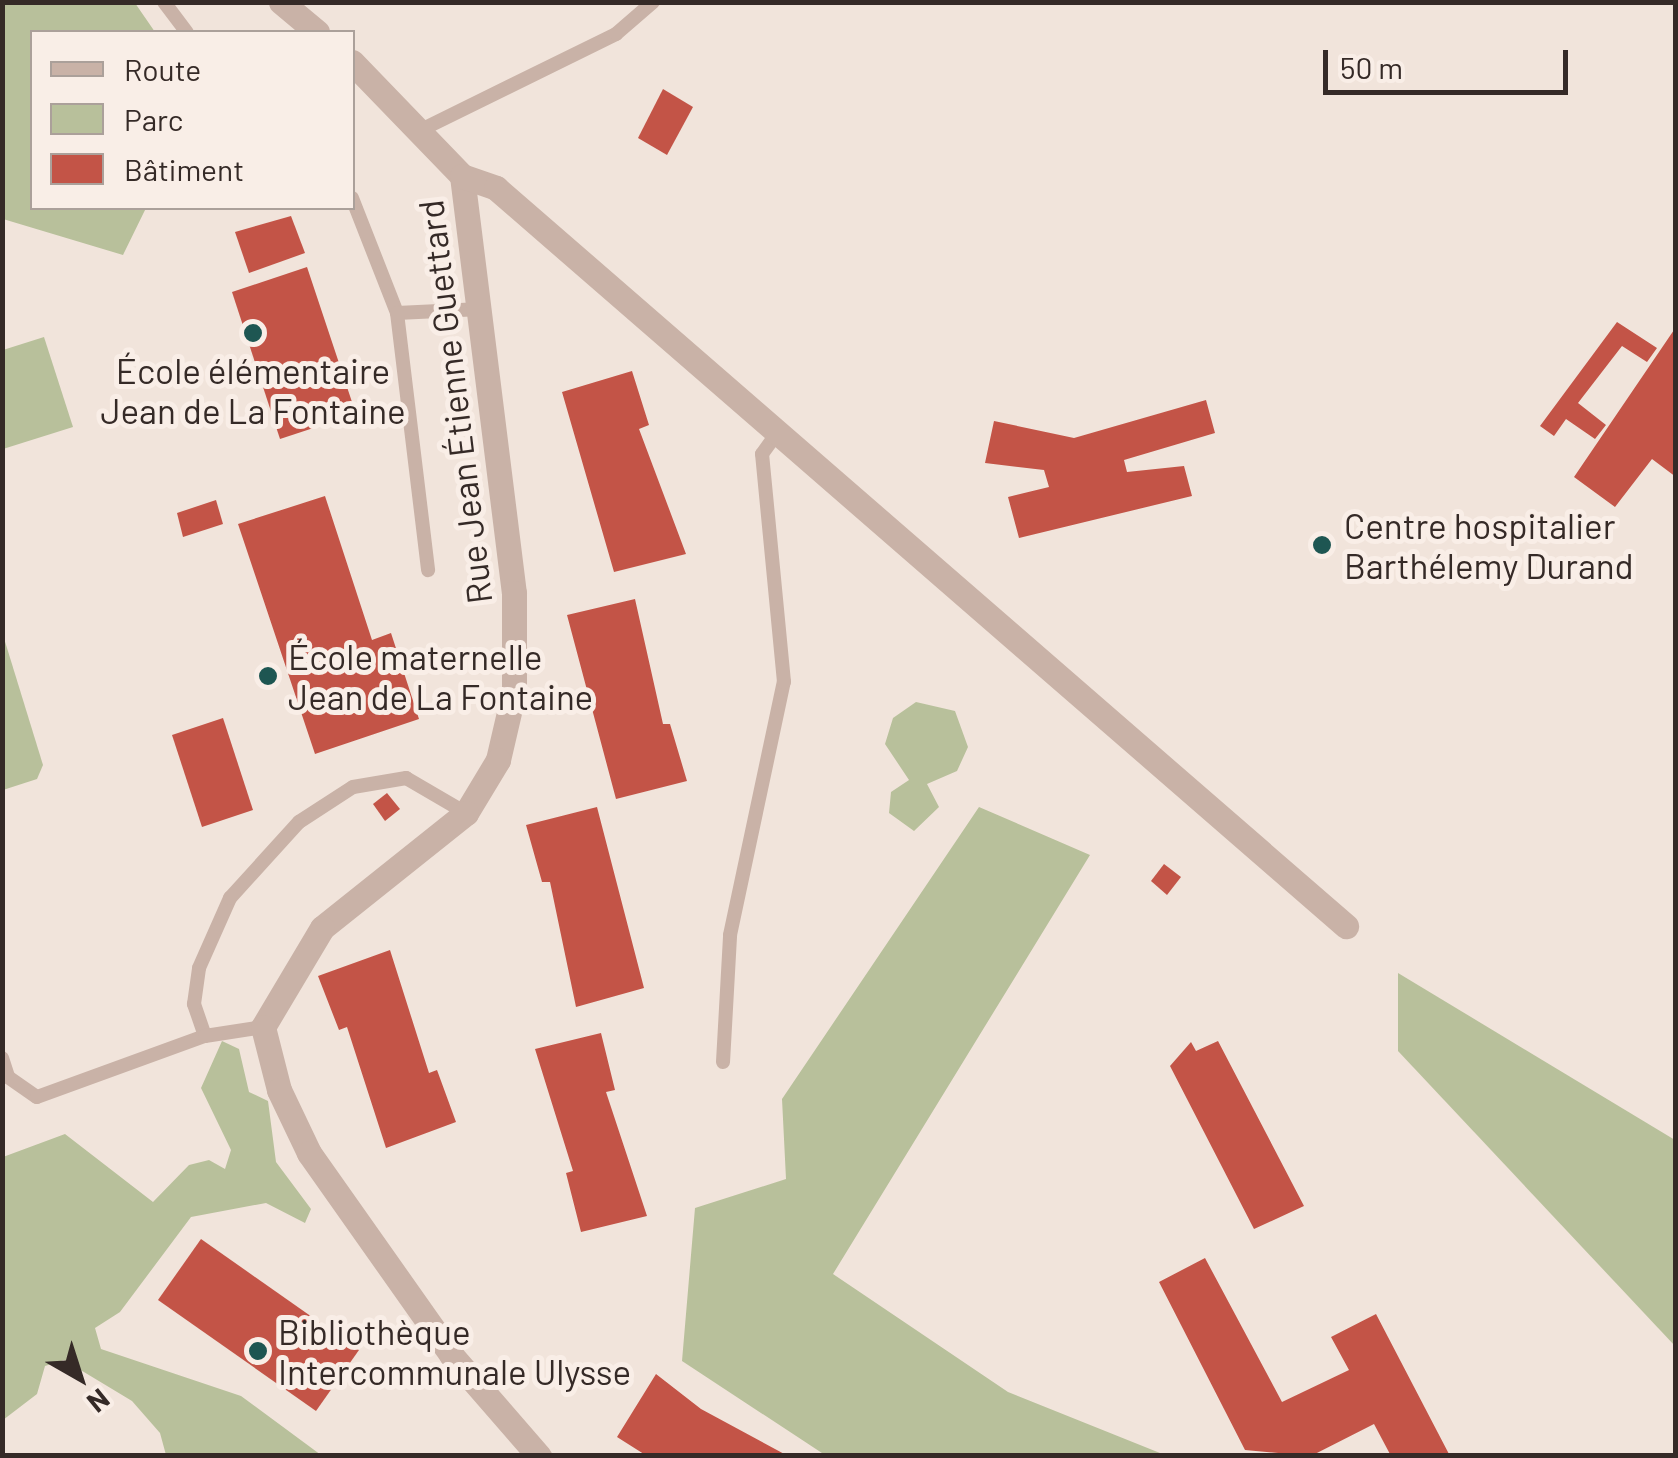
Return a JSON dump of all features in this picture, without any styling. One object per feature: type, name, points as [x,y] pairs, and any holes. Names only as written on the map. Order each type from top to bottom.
[{"type":"street","points":[[281,2],[315,30]]},
{"type":"street","points":[[355,65],[425,128],[462,176],[496,188],[776,436],[1346,926]]},
{"type":"street","name":"Rue Jean Étienne Guettard","points":[[263,1027],[322,928],[466,813],[498,760],[514,691],[514,593],[462,176]]},
{"type":"street","points":[[263,1027],[278,1090],[309,1153],[441,1341],[539,1456]]},
{"type":"lane","points":[[164,2],[185,30]]},
{"type":"lane","points":[[425,128],[616,34],[653,2]]},
{"type":"lane","points":[[355,206],[396,313],[428,570]]},
{"type":"lane","points":[[396,313],[481,308]]},
{"type":"lane","points":[[723,1062],[730,935],[784,682],[762,454],[776,436]]},
{"type":"lane","points":[[205,1036],[194,1004],[199,968],[230,898],[299,822],[353,786],[406,778],[466,813]]},
{"type":"lane","points":[[2,1058],[8,1077],[37,1098],[205,1036],[263,1027]]},
{"type":"green space","points":[[2,3],[135,3],[154,30],[30,30],[30,210],[145,210],[123,255],[3,219]]},
{"type":"green space","points":[[44,337],[73,427],[3,449],[3,350]]},
{"type":"green space","points":[[3,635],[43,765],[37,779],[3,790]]},
{"type":"green space","points":[[916,702],[955,711],[968,747],[957,771],[927,784],[939,807],[914,831],[889,813],[891,792],[909,780],[885,744],[893,718]]},
{"type":"green space","points":[[979,807],[1090,855],[833,1274],[1008,1392],[1165,1455],[825,1455],[682,1361],[695,1208],[786,1179],[782,1099]]},
{"type":"green space","points":[[1398,973],[1675,1140],[1675,1346],[1398,1051]]},
{"type":"green space","points":[[222,1041],[239,1049],[249,1092],[268,1101],[276,1162],[311,1209],[305,1223],[266,1203],[191,1217],[120,1312],[95,1328],[101,1349],[241,1396],[321,1455],[166,1455],[160,1433],[132,1401],[64,1360],[45,1366],[37,1394],[3,1420],[3,1157],[65,1134],[153,1202],[189,1165],[209,1160],[225,1169],[231,1150],[201,1088]]},
{"type":"building","points":[[663,89],[693,107],[667,155],[638,138]]},
{"type":"building","points":[[291,216],[305,253],[249,273],[235,232]]},
{"type":"building","points":[[307,267],[356,414],[280,439],[232,292]]},
{"type":"building","points":[[1617,322],[1657,348],[1647,362],[1622,346],[1578,403],[1606,425],[1595,439],[1566,419],[1554,436],[1540,426]]},
{"type":"building","points":[[1676,327],[1676,477],[1652,459],[1615,507],[1574,477]]},
{"type":"building","points":[[632,371],[649,425],[639,429],[686,554],[614,572],[562,392]]},
{"type":"building","points":[[1206,400],[1215,433],[1124,460],[1127,472],[1184,466],[1192,496],[1019,538],[1008,497],[1049,487],[1044,470],[985,463],[994,421],[1074,438]]},
{"type":"building","points":[[325,496],[372,640],[391,633],[419,719],[315,754],[238,524]]},
{"type":"building","points":[[216,500],[223,524],[183,537],[177,513]]},
{"type":"building","points":[[635,599],[663,724],[670,724],[687,781],[616,799],[567,615]]},
{"type":"building","points":[[223,718],[253,810],[202,827],[172,735]]},
{"type":"building","points":[[387,793],[400,809],[385,821],[373,804]]},
{"type":"building","points":[[597,807],[644,988],[576,1007],[550,882],[542,882],[526,825]]},
{"type":"building","points":[[1164,864],[1181,877],[1167,895],[1151,881]]},
{"type":"building","points":[[390,950],[429,1073],[437,1070],[456,1122],[386,1148],[347,1027],[339,1030],[318,976]]},
{"type":"building","points":[[601,1033],[615,1090],[606,1092],[647,1216],[581,1232],[566,1173],[573,1171],[535,1049]]},
{"type":"building","points":[[1218,1041],[1304,1206],[1254,1229],[1170,1066],[1191,1042],[1196,1051]]},
{"type":"building","points":[[201,1239],[359,1350],[316,1411],[158,1300]]},
{"type":"building","points":[[1205,1258],[1282,1402],[1349,1370],[1331,1337],[1376,1314],[1450,1456],[1391,1456],[1374,1424],[1311,1456],[1245,1450],[1159,1282]]},
{"type":"building","points":[[656,1374],[701,1409],[788,1456],[647,1456],[617,1437]]},
{"type":"place","name":"École élémentaire Jean de La Fontaine","points":[[253,333]]},
{"type":"place","name":"Centre hospitalier Barthélemy Durand","points":[[1322,545]]},
{"type":"place","name":"École maternelle Jean de La Fontaine","points":[[268,676]]},
{"type":"place","name":"Bibliothèque Intercommunale Ulysse","points":[[258,1351]]}]
